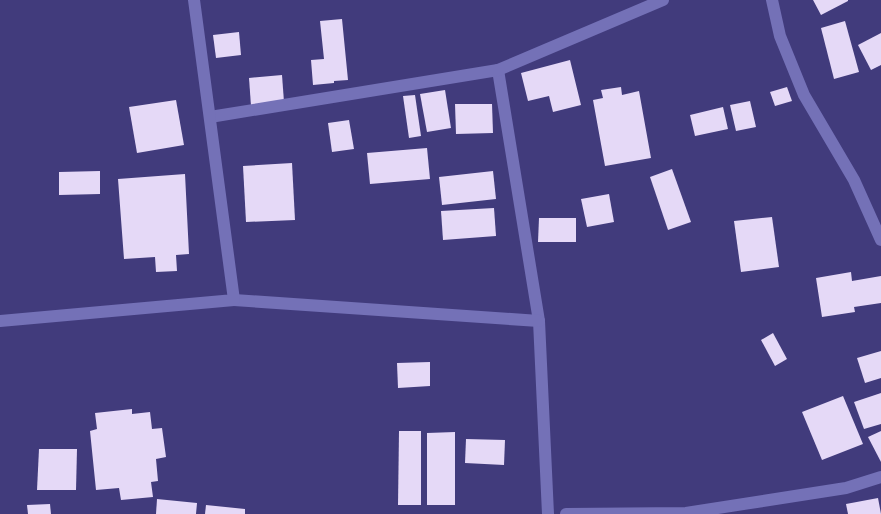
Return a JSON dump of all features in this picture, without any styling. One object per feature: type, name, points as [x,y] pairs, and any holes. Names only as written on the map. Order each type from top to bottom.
[{"type":"street","points":[[194,0],[234,300]]},
{"type":"street","points":[[210,116],[498,70],[663,0]]},
{"type":"street","points":[[772,0],[780,36],[804,95],[854,180],[881,240]]},
{"type":"street","points":[[498,70],[539,321],[548,514]]},
{"type":"street","points":[[0,321],[234,300],[539,321]]},
{"type":"street","points":[[566,514],[686,513],[846,488],[881,477]]},
{"type":"building","points":[[813,0],[848,0],[848,1],[821,15]]},
{"type":"building","points":[[342,19],[348,80],[313,85],[311,60],[324,59],[320,21]]},
{"type":"building","points":[[845,21],[859,72],[834,79],[821,28]]},
{"type":"building","points":[[239,32],[241,55],[216,58],[213,35]]},
{"type":"building","points":[[881,33],[881,65],[871,70],[858,45]]},
{"type":"building","points":[[570,60],[581,105],[553,112],[549,96],[528,101],[521,73]]},
{"type":"building","points":[[282,75],[284,102],[251,106],[249,78]]},
{"type":"building","points":[[621,87],[622,95],[639,91],[651,158],[605,166],[593,100],[603,98],[601,90]]},
{"type":"building","points":[[787,87],[792,101],[775,106],[770,92]]},
{"type":"building","points":[[445,90],[451,128],[427,132],[420,94]]},
{"type":"building","points":[[415,95],[421,136],[409,138],[403,96]]},
{"type":"building","points":[[176,100],[184,145],[137,153],[129,107]]},
{"type":"building","points":[[750,101],[756,127],[736,131],[730,105]]},
{"type":"building","points":[[455,104],[492,104],[493,133],[456,134]]},
{"type":"building","points":[[723,107],[728,129],[695,136],[690,115]]},
{"type":"building","points":[[349,120],[354,149],[332,152],[328,123]]},
{"type":"building","points":[[427,148],[430,179],[370,184],[367,153]]},
{"type":"building","points":[[292,163],[295,220],[246,222],[243,166]]},
{"type":"building","points":[[672,169],[691,222],[668,230],[650,177]]},
{"type":"building","points":[[100,171],[100,194],[59,195],[59,172]]},
{"type":"building","points":[[493,171],[496,199],[442,205],[439,177]]},
{"type":"building","points":[[185,174],[189,254],[176,255],[177,271],[156,272],[155,257],[124,259],[118,179]]},
{"type":"building","points":[[609,194],[614,222],[587,227],[581,199]]},
{"type":"building","points":[[494,208],[496,236],[443,240],[441,211]]},
{"type":"building","points":[[772,217],[779,267],[741,272],[734,221]]},
{"type":"building","points":[[539,218],[576,218],[576,242],[538,242]]},
{"type":"building","points":[[851,272],[852,281],[881,276],[881,303],[854,307],[855,312],[822,317],[816,278]]},
{"type":"building","points":[[773,333],[787,359],[775,366],[761,340]]},
{"type":"building","points":[[881,351],[881,378],[865,383],[857,358]]},
{"type":"building","points":[[430,362],[430,386],[398,388],[397,363]]},
{"type":"building","points":[[881,393],[881,424],[864,429],[854,402]]},
{"type":"building","points":[[843,396],[863,444],[822,460],[802,412]]},
{"type":"building","points":[[132,409],[132,414],[150,412],[152,429],[162,428],[166,457],[156,459],[158,481],[151,482],[153,497],[121,500],[119,488],[96,490],[90,431],[97,429],[95,413]]},
{"type":"building","points":[[399,431],[421,431],[421,505],[398,505]]},
{"type":"building","points":[[881,431],[881,462],[868,437]]},
{"type":"building","points":[[455,432],[455,505],[427,505],[427,433]]},
{"type":"building","points":[[466,439],[505,440],[504,465],[465,463]]},
{"type":"building","points":[[39,449],[77,449],[76,490],[37,490]]},
{"type":"building","points":[[878,498],[881,514],[848,514],[846,504]]},
{"type":"building","points":[[157,499],[197,503],[196,514],[156,514]]},
{"type":"building","points":[[50,504],[51,514],[28,514],[27,505]]},
{"type":"building","points":[[206,505],[245,509],[245,514],[205,514]]}]
